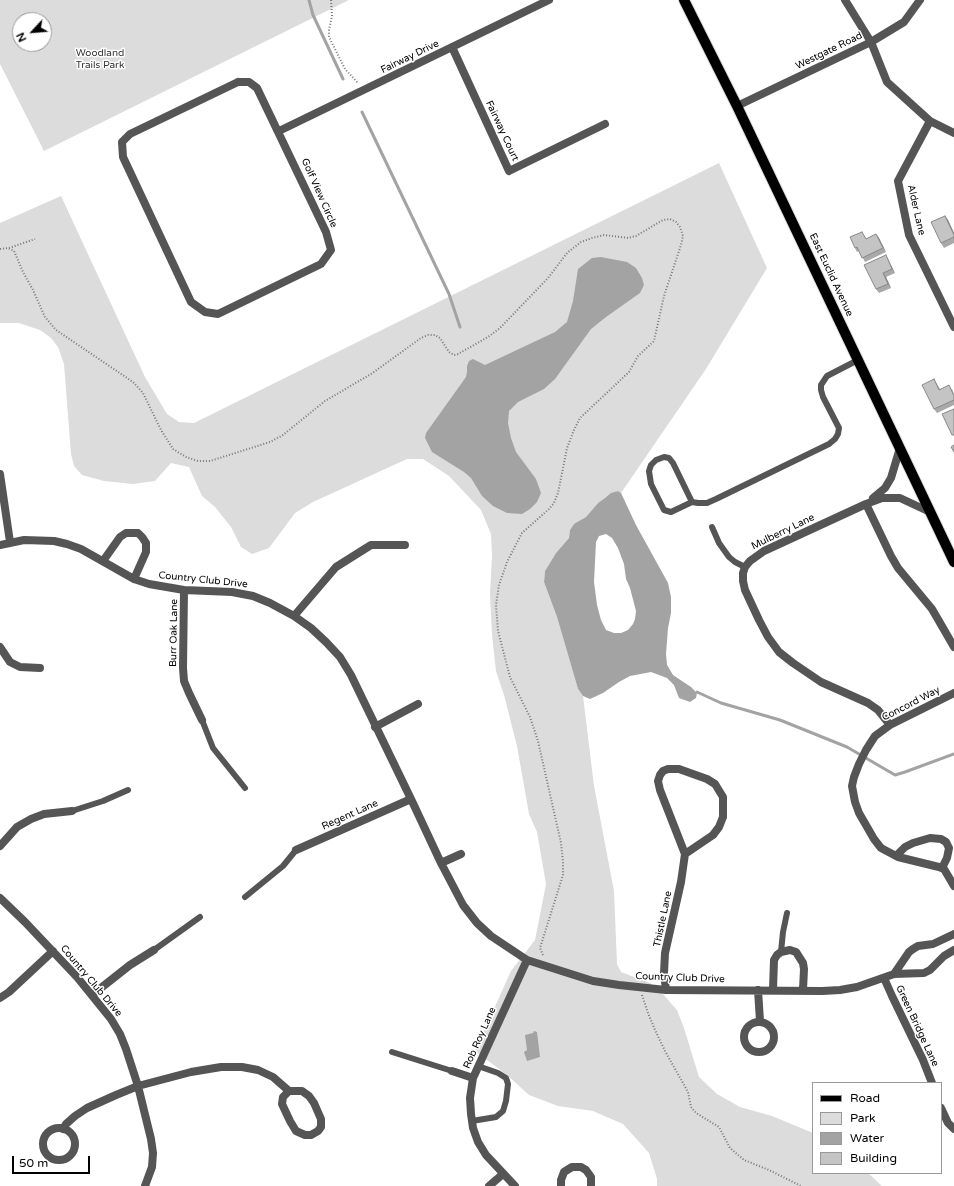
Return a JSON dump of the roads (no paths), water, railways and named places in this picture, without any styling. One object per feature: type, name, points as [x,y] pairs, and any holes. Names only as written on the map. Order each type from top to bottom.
[{"type":"main road","name":"East Euclid Avenue","points":[[684,0],[737,106],[930,512],[951,548],[954,562]]},
{"type":"street","name":"Fairway Drive","points":[[279,131],[549,0]]},
{"type":"street","points":[[844,0],[871,42],[887,82],[930,121],[954,133]]},
{"type":"street","name":"Westgate Road","points":[[737,106],[871,42],[904,22],[920,0]]},
{"type":"street","name":"Fairway Court","points":[[452,47],[509,171],[605,124]]},
{"type":"street","name":"Golf View Circle","points":[[238,82],[249,82],[257,88],[279,131],[326,232],[331,250],[321,264],[218,314],[205,312],[191,302],[123,157],[122,142],[130,134],[238,82]]},
{"type":"street","name":"Alder Lane","points":[[930,121],[898,181],[909,235],[954,327]]},
{"type":"street","name":"Mulberry Lane","points":[[866,504],[885,488],[891,478],[900,448]]},
{"type":"street","points":[[0,474],[10,542]]},
{"type":"street","name":"Mulberry Lane","points":[[745,567],[750,561],[764,551],[882,498],[900,498],[930,512]]},
{"type":"street","points":[[866,504],[882,540],[898,568],[932,609],[954,647]]},
{"type":"street","points":[[103,560],[120,537],[126,533],[138,533],[146,543],[146,552],[134,579]]},
{"type":"street","name":"Country Club Drive","points":[[0,545],[24,540],[54,541],[67,544],[82,549],[134,579],[162,587],[184,590],[232,592],[253,596],[294,616],[311,628],[340,657],[351,675],[441,863],[463,904],[477,923],[491,936],[527,960],[593,981],[666,990],[840,990],[857,987],[894,974],[924,973],[935,966],[944,956],[954,950]]},
{"type":"street","points":[[294,616],[336,567],[371,545],[405,545]]},
{"type":"street","points":[[745,567],[743,581],[745,590],[759,620],[779,652],[793,664],[821,682],[868,703],[878,710],[890,725]]},
{"type":"street","name":"Burr Oak Lane","points":[[184,590],[184,674],[189,693],[202,720]]},
{"type":"street","points":[[0,647],[10,662],[20,667],[40,668]]},
{"type":"street","name":"Concord Way","points":[[942,868],[896,856],[881,848],[859,813],[852,786],[859,764],[875,736],[890,725],[954,693]]},
{"type":"street","points":[[375,727],[418,704]]},
{"type":"street","name":"Thistle Lane","points":[[666,990],[664,973],[666,953],[681,882],[685,854],[660,790],[658,781],[663,771],[668,769],[679,769],[707,779],[715,784],[723,797],[723,816],[719,827],[713,834],[685,854]]},
{"type":"street","name":"Regent Lane","points":[[296,850],[411,799]]},
{"type":"street","points":[[0,846],[17,827],[31,819],[44,814],[72,811]]},
{"type":"street","points":[[896,856],[905,847],[913,843],[930,838],[941,839],[951,846],[942,868],[954,886]]},
{"type":"street","points":[[441,863],[461,854]]},
{"type":"street","name":"Country Club Drive","points":[[0,898],[53,951],[92,995],[112,1019],[120,1034],[138,1086],[151,1139],[153,1153],[152,1167],[145,1186]]},
{"type":"street","points":[[894,974],[909,952],[913,949],[918,946],[933,944],[954,934]]},
{"type":"street","points":[[92,995],[130,965],[154,950]]},
{"type":"street","points":[[773,990],[774,960],[781,952],[790,950],[796,952],[800,957],[804,969],[803,990]]},
{"type":"street","points":[[0,998],[9,992],[53,951]]},
{"type":"street","name":"Rob Roy Lane","points":[[515,1186],[486,1155],[478,1142],[472,1121],[470,1098],[473,1078],[527,960]]},
{"type":"street","name":"Green Bridge Lane","points":[[884,978],[923,1060],[932,1082]]},
{"type":"street","points":[[758,990],[760,1021]]},
{"type":"street","points":[[63,1129],[75,1116],[87,1108],[138,1086],[191,1072],[221,1067],[242,1067],[258,1070],[273,1077],[289,1091],[302,1091],[309,1096],[321,1119],[321,1127],[318,1132],[311,1135],[304,1135],[296,1131],[282,1104],[283,1097],[289,1091]]},
{"type":"street","points":[[452,1071],[473,1078]]},
{"type":"street","points":[[942,1110],[951,1126]]},
{"type":"street","points":[[561,1186],[561,1180],[564,1172],[572,1167],[581,1167],[586,1170],[591,1177],[591,1186]]},
{"type":"street","points":[[489,1186],[503,1174]]},
{"type":"lane","points":[[692,502],[673,462],[669,458],[664,457],[656,460],[651,465],[649,471],[652,484],[664,510],[672,512],[692,502],[707,503],[829,444],[835,439],[839,428],[823,397],[821,385],[827,376],[858,360]]},
{"type":"lane","points":[[712,527],[719,543],[729,557],[745,567]]},
{"type":"lane","points":[[202,720],[213,748],[245,788]]},
{"type":"lane","points":[[72,811],[103,801],[128,790]]},
{"type":"lane","points":[[245,897],[283,866],[296,850]]},
{"type":"lane","points":[[781,952],[787,913]]},
{"type":"lane","points":[[154,950],[200,917]]},
{"type":"lane","points":[[392,1052],[452,1071]]},
{"type":"lane","points":[[472,1121],[496,1117],[503,1111],[508,1084],[506,1078],[498,1073],[478,1066]]},
{"type":"water","points":[[601,257],[627,262],[636,268],[644,285],[640,293],[591,329],[555,379],[544,389],[518,402],[509,411],[508,423],[516,452],[536,479],[541,493],[537,502],[522,514],[507,513],[493,506],[482,496],[471,478],[464,472],[432,452],[425,438],[426,433],[466,377],[469,361],[473,359],[485,365],[555,332],[567,322],[573,301],[578,269],[592,258]]},
{"type":"water","points":[[618,491],[621,493],[636,525],[668,583],[671,597],[671,613],[666,654],[667,665],[673,675],[697,693],[696,698],[690,702],[679,698],[674,685],[667,678],[651,672],[630,676],[603,693],[590,699],[583,696],[578,689],[557,617],[544,582],[545,571],[556,553],[569,538],[570,530],[574,524],[586,517],[598,503],[611,493]],"holes":[[[606,534],[612,538],[618,548],[624,564],[626,579],[636,611],[633,624],[628,630],[621,633],[614,633],[606,630],[601,620],[597,605],[594,582],[596,542],[599,536]]]},
{"type":"water","points":[[534,1031],[537,1032],[540,1057],[527,1061],[524,1052],[527,1050],[525,1035],[533,1033]]},
{"type":"waterway","points":[[309,0],[313,15],[343,79]]},
{"type":"waterway","points":[[362,112],[449,294],[460,327]]},
{"type":"waterway","points":[[697,692],[721,703],[780,720],[847,747],[895,775],[954,754]]},
{"type":"park label","name":"Woodland Trails Park","points":[[100,58]]}]
